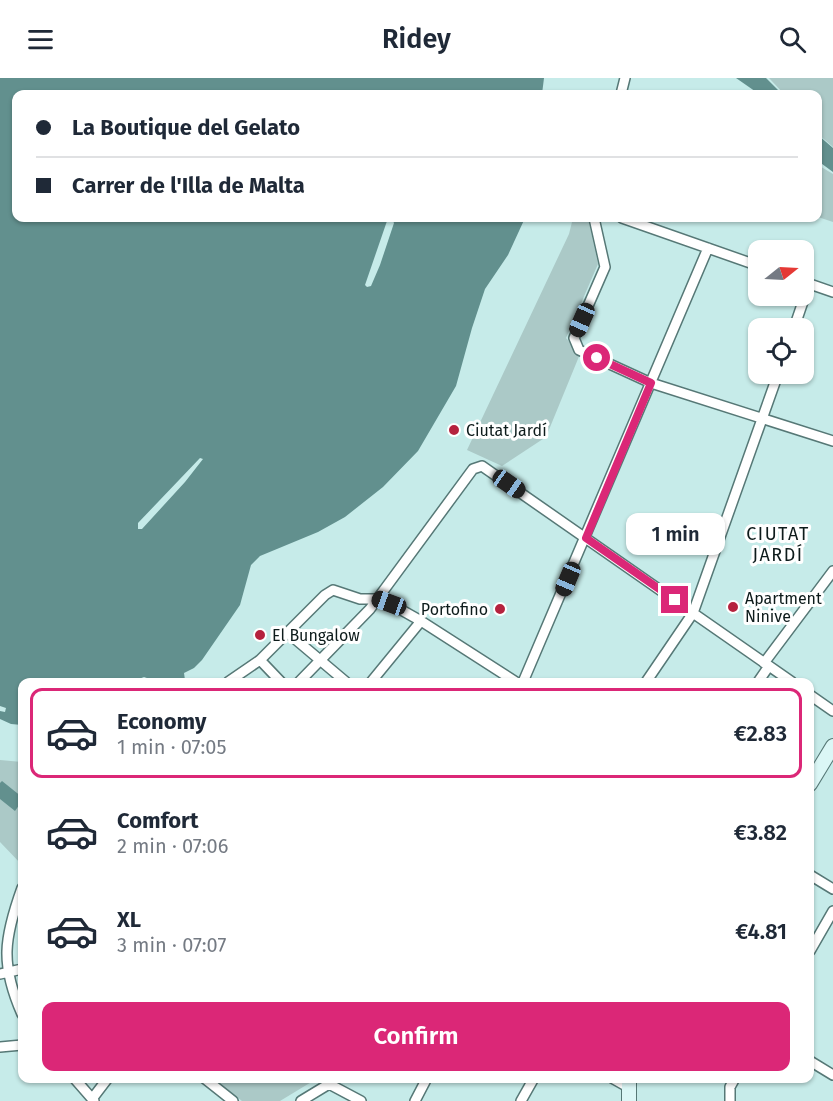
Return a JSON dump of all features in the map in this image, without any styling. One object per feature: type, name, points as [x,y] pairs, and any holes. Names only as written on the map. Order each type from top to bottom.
[{"type":"street","points":[[595,222],[605,267],[574,338],[579,350],[651,383],[833,441]]},
{"type":"street","points":[[633,222],[748,262]]},
{"type":"street","points":[[525,678],[708,248]]},
{"type":"street","points":[[814,286],[833,292]]},
{"type":"street","points":[[649,678],[693,613],[775,384]]},
{"type":"street","points":[[302,678],[370,609],[472,469],[482,466],[786,678]]},
{"type":"street","points":[[760,678],[833,571]]},
{"type":"street","points":[[235,678],[263,663],[288,633],[325,595],[333,590],[360,599],[376,599],[389,603],[510,678]]},
{"type":"street","points":[[374,678],[421,621]]},
{"type":"street","points":[[288,633],[341,678]]},
{"type":"street","points":[[263,663],[276,678]]},
{"type":"street","points":[[814,698],[833,711]]},
{"type":"street","points":[[814,778],[833,747]]},
{"type":"street","points":[[814,877],[833,890]]},
{"type":"street","points":[[18,899],[6,944],[4,974],[18,1005]]},
{"type":"street","points":[[814,944],[833,911]]},
{"type":"street","points":[[0,1047],[18,1045]]},
{"type":"street","points":[[814,1063],[833,1075]]},
{"type":"street","points":[[78,1083],[93,1100],[105,1083]]},
{"type":"street","points":[[210,1083],[233,1101]]},
{"type":"street","points":[[301,1101],[327,1083]]},
{"type":"street","points":[[332,1083],[347,1098],[361,1101]]},
{"type":"street","points":[[415,1101],[424,1083]]},
{"type":"street","points":[[521,1101],[531,1083]]},
{"type":"street","points":[[628,1101],[629,1083]]},
{"type":"street","points":[[730,1101],[732,1083]]},
{"type":"shaded area","points":[[0,78],[544,78],[542,90],[12,90],[12,222],[523,222],[508,255],[485,289],[456,386],[418,451],[383,487],[345,517],[318,532],[260,556],[251,565],[240,605],[202,660],[194,668],[184,673],[185,678],[18,678],[18,725],[0,719],[0,711],[5,712],[6,708],[0,706]]},
{"type":"shaded area","points":[[736,78],[766,78],[778,90],[753,90]]},
{"type":"shaded area","points":[[769,78],[833,78],[833,147],[822,137],[822,90],[780,90]]},
{"type":"shaded area","points":[[822,138],[833,148],[833,172],[822,164]]},
{"type":"shaded area","points":[[822,167],[833,174],[833,222],[822,218]]},
{"type":"shaded area","points":[[572,222],[589,222],[598,264],[566,338],[580,354],[546,437],[502,466],[467,450],[569,234]]},
{"type":"shaded area","points":[[0,760],[18,762],[18,861],[0,842]]},
{"type":"shaded area","points":[[2,781],[18,794],[18,807],[15,811],[0,799]]},
{"type":"shaded area","points":[[219,1083],[310,1083],[280,1101],[242,1101]]},
{"type":"pier","points":[[387,222],[394,222],[371,286],[365,285]]},
{"type":"pier","points":[[200,458],[203,459],[185,482],[142,529],[138,529],[138,523]]},
{"type":"place","name":"Ciutat Jardí","points":[[454,430]]},
{"type":"place","name":"Apartment Ninive","points":[[733,607]]},
{"type":"place","name":"Portofino","points":[[500,609]]},
{"type":"place","name":"El Bungalow","points":[[260,635]]},
{"type":"district","name":"CIUTAT JARDÍ","points":[[778,544]]},
{"type":"route","points":[[597,358],[651,383],[586,538],[675,600]]}]
